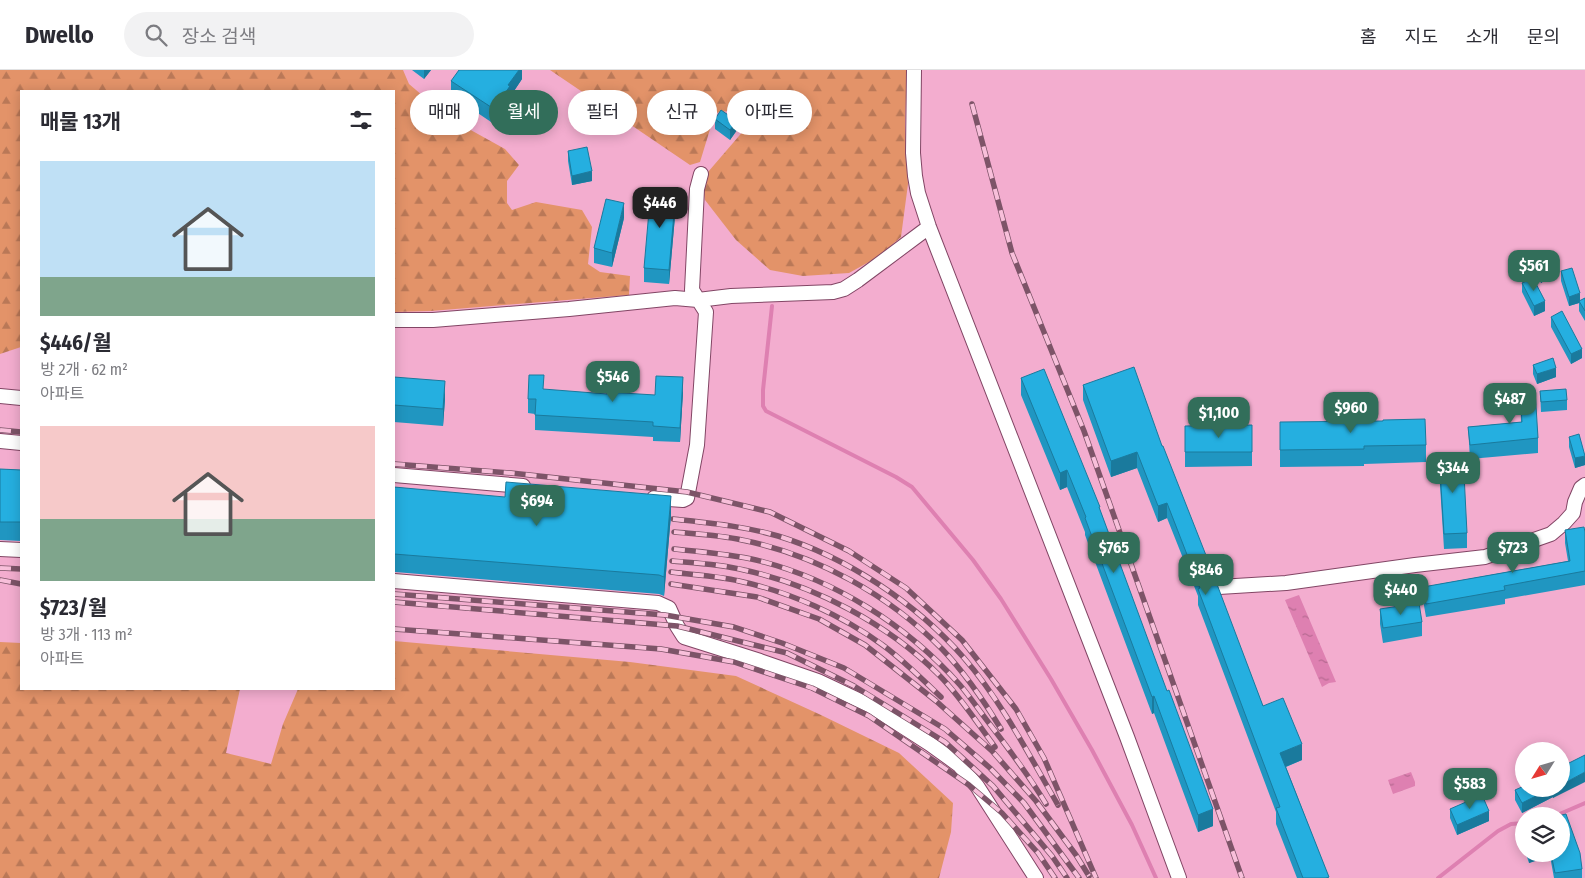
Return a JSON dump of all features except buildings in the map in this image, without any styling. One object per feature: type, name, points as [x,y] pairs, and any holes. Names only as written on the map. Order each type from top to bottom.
[{"type":"street","points":[[914,70],[913,153],[918,193],[1179,878]]},
{"type":"street","points":[[636,496],[683,500],[686,498],[697,445],[706,312],[692,290],[697,189],[701,174]]},
{"type":"street","points":[[395,320],[452,319],[675,298],[698,300],[750,295],[833,292],[844,289],[858,280],[929,226]]},
{"type":"street","points":[[0,396],[20,398]]},
{"type":"street","points":[[0,441],[20,443]]},
{"type":"street","points":[[395,475],[539,488]]},
{"type":"street","points":[[1220,587],[1286,583],[1485,557],[1551,534],[1573,514],[1581,488],[1585,485]]},
{"type":"street","points":[[0,548],[20,550]]},
{"type":"street","points":[[395,581],[658,603],[669,608],[684,637],[818,681],[871,706],[959,765],[977,786],[1036,878]]},
{"type":"green space","points":[[0,70],[403,70],[409,84],[416,90],[410,90],[410,135],[479,135],[505,149],[519,165],[507,181],[507,203],[512,210],[536,202],[582,210],[592,227],[588,264],[600,272],[630,276],[629,295],[431,311],[395,312],[395,90],[20,90],[20,347],[0,354]]},
{"type":"green space","points":[[550,70],[907,70],[905,125],[908,184],[901,237],[878,257],[849,273],[803,276],[770,270],[736,240],[705,200],[703,189],[708,172],[740,135],[812,135],[812,90],[727,90],[727,111],[717,113],[717,90],[647,90],[647,135],[708,135],[700,162],[690,165],[637,129],[637,90],[579,90]]},
{"type":"green space","points":[[395,641],[630,662],[736,676],[899,753],[953,803],[951,832],[939,878],[0,878],[0,642],[20,643],[20,690],[240,690],[226,753],[271,764],[283,724],[298,690],[395,690]]},
{"type":"water","points":[[1299,595],[1336,682],[1322,687],[1285,600]]},
{"type":"water","points":[[1411,772],[1415,786],[1393,794],[1388,780]]},
{"type":"waterway","points":[[772,306],[763,390],[763,406],[766,411],[912,487],[973,560],[1001,599],[1051,679],[1092,750],[1132,825],[1156,878]]},
{"type":"waterway","points":[[1570,810],[1585,803]]},
{"type":"waterway","points":[[1438,878],[1498,831],[1515,824]]},
{"type":"railway","points":[[972,104],[1012,253],[1084,431],[1242,878]]},
{"type":"railway","points":[[0,430],[20,432]]},
{"type":"railway","points":[[395,464],[511,473],[687,492],[770,512],[849,551],[906,588],[962,640],[1016,709],[1044,758],[1096,878]]},
{"type":"railway","points":[[673,519],[752,530],[804,545],[830,556],[855,570],[903,601],[945,638],[991,692],[1058,805]]},
{"type":"railway","points":[[674,532],[725,537],[770,547],[824,567],[875,595],[899,611],[942,649],[974,688],[1001,729]]},
{"type":"railway","points":[[674,549],[746,558],[785,568],[841,592],[893,624],[939,663],[960,685],[1020,765],[1046,804]]},
{"type":"railway","points":[[672,561],[726,566],[770,577],[823,596],[849,609],[897,639],[919,656],[947,683],[995,747]]},
{"type":"railway","points":[[0,568],[20,569]]},
{"type":"railway","points":[[671,572],[739,581],[777,591],[815,606],[851,624],[884,646],[941,697]]},
{"type":"railway","points":[[0,580],[20,584]]},
{"type":"railway","points":[[671,584],[757,597],[819,619],[865,645],[936,701],[992,751],[1036,801],[1076,855],[1089,876]]},
{"type":"railway","points":[[395,594],[665,615],[734,627],[782,643],[844,668],[945,729],[990,768],[1024,803],[1079,878]]},
{"type":"railway","points":[[395,602],[677,626],[787,653],[854,686],[945,742],[993,786],[1052,856],[1067,878]]},
{"type":"railway","points":[[395,629],[661,649],[734,662],[812,688],[869,716],[969,785],[1002,813],[1038,853],[1055,878]]}]
